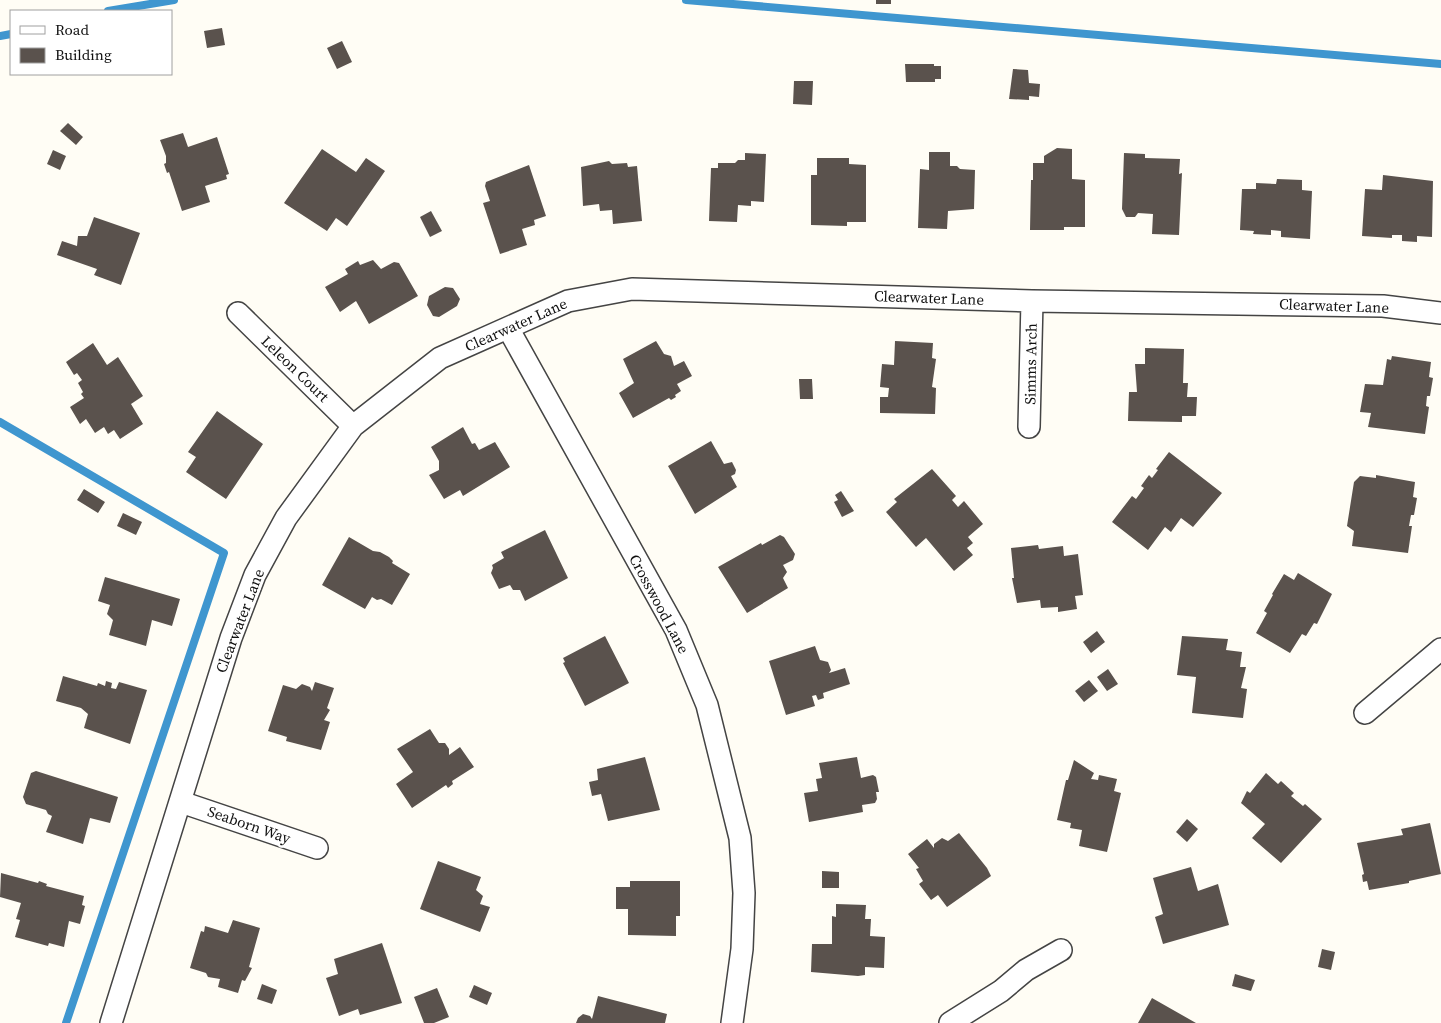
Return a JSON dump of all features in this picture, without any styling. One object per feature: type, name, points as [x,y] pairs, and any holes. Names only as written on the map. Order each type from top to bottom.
[{"type":"street","name":"Clearwater Lane","points":[[111,1023],[231,638],[255,575],[286,518],[353,426],[440,358],[568,301],[632,289],[1032,301],[1383,306],[1441,312]]},
{"type":"street","name":"Simms Arch","points":[[1029,427],[1032,301]]},
{"type":"street","name":"Leleon Court","points":[[238,312],[353,426]]},
{"type":"street","name":"Crosswood Lane","points":[[508,328],[676,630],[707,704],[740,838],[744,893],[742,949],[732,1023]]},
{"type":"street","points":[[1365,713],[1441,649]]},
{"type":"street","name":"Seaborn Way","points":[[181,802],[317,848]]},
{"type":"street","points":[[950,1023],[1001,992],[1026,970],[1061,950]]},
{"type":"building","points":[[876,0],[891,0],[891,4],[876,4]]},
{"type":"building","points":[[222,28],[225,45],[207,48],[204,31]]},
{"type":"building","points":[[342,41],[352,62],[337,69],[327,48]]},
{"type":"building","points":[[905,64],[934,64],[934,66],[941,66],[941,79],[935,79],[935,82],[906,82]]},
{"type":"building","points":[[1013,69],[1028,70],[1029,83],[1040,84],[1039,97],[1029,96],[1029,100],[1009,99]]},
{"type":"building","points":[[794,81],[813,81],[812,105],[793,104]]},
{"type":"building","points":[[68,123],[83,137],[76,145],[60,131]]},
{"type":"building","points":[[183,133],[188,147],[217,137],[229,174],[226,175],[227,179],[205,186],[210,202],[182,211],[169,172],[167,173],[164,164],[166,163],[166,156],[160,140]]},
{"type":"building","points":[[1057,148],[1072,149],[1072,179],[1085,180],[1085,227],[1064,227],[1064,230],[1030,230],[1033,163],[1044,163],[1044,156]]},
{"type":"building","points":[[322,149],[356,172],[366,158],[385,171],[347,226],[336,218],[327,231],[284,203]]},
{"type":"building","points":[[53,150],[66,156],[60,170],[47,164]]},
{"type":"building","points":[[929,152],[950,152],[950,166],[975,170],[974,209],[948,211],[947,229],[918,228],[920,169],[929,170]]},
{"type":"building","points":[[745,153],[766,154],[764,202],[751,201],[751,206],[738,205],[737,222],[709,221],[711,168],[718,168],[718,163],[735,163],[738,160],[745,160]]},
{"type":"building","points":[[1124,153],[1145,154],[1145,158],[1180,159],[1179,174],[1182,173],[1179,235],[1152,234],[1153,214],[1138,213],[1135,217],[1126,217],[1122,209]]},
{"type":"building","points":[[817,158],[849,158],[849,164],[866,165],[866,222],[847,222],[847,226],[811,225],[811,175],[817,175]]},
{"type":"building","points":[[609,161],[612,164],[627,163],[628,167],[637,166],[642,221],[613,224],[612,210],[600,211],[599,204],[583,206],[581,167]]},
{"type":"building","points":[[529,165],[546,216],[534,220],[535,225],[522,229],[527,245],[500,254],[483,203],[490,201],[485,186],[486,182]]},
{"type":"building","points":[[1383,175],[1433,181],[1432,237],[1417,236],[1417,242],[1402,241],[1402,235],[1392,235],[1392,238],[1362,236],[1365,189],[1382,190]]},
{"type":"building","points":[[1277,179],[1302,180],[1302,190],[1312,191],[1310,239],[1281,237],[1281,231],[1271,230],[1271,235],[1253,234],[1254,231],[1240,230],[1242,189],[1256,189],[1256,183],[1276,184]]},
{"type":"building","points":[[431,211],[442,231],[430,237],[420,217]]},
{"type":"building","points":[[94,217],[140,233],[121,285],[94,275],[97,269],[57,255],[62,241],[77,246],[78,236],[87,236]]},
{"type":"building","points":[[373,260],[381,269],[394,262],[399,263],[418,296],[369,324],[356,301],[340,312],[325,287],[348,274],[345,269],[358,261],[360,265]]},
{"type":"building","points":[[445,287],[453,288],[460,299],[457,306],[439,317],[433,316],[427,305],[429,296]]},
{"type":"building","points":[[656,341],[664,354],[671,356],[674,366],[684,361],[692,376],[677,384],[681,391],[675,395],[676,397],[671,400],[669,398],[633,418],[619,393],[634,383],[623,359]]},
{"type":"building","points":[[895,341],[933,343],[932,358],[936,359],[932,387],[936,388],[935,414],[880,413],[880,397],[888,397],[889,388],[880,387],[882,364],[894,365]]},
{"type":"building","points":[[93,343],[107,365],[118,357],[143,396],[131,404],[143,424],[120,439],[114,430],[108,434],[104,427],[95,433],[86,419],[80,424],[70,407],[84,398],[78,383],[82,380],[77,373],[74,375],[66,362]]},
{"type":"building","points":[[1145,348],[1184,349],[1183,383],[1188,383],[1187,397],[1197,397],[1196,416],[1182,416],[1182,422],[1128,421],[1129,392],[1137,392],[1135,364],[1145,364]]},
{"type":"building","points":[[1392,356],[1431,362],[1429,377],[1433,378],[1430,396],[1427,396],[1426,406],[1429,407],[1425,434],[1368,427],[1371,413],[1360,412],[1365,384],[1383,385],[1387,359],[1391,360]]},
{"type":"building","points":[[799,379],[812,379],[813,399],[800,399]]},
{"type":"building","points":[[217,411],[263,444],[226,499],[186,472],[196,457],[188,452]]},
{"type":"building","points":[[463,427],[472,444],[475,443],[479,450],[495,442],[510,467],[463,496],[460,490],[444,499],[429,475],[439,470],[439,461],[431,447]]},
{"type":"building","points":[[711,441],[724,464],[732,462],[736,470],[735,474],[731,476],[737,487],[695,514],[668,466]]},
{"type":"building","points":[[1169,452],[1222,493],[1193,527],[1181,518],[1171,532],[1165,527],[1148,550],[1112,522],[1132,496],[1136,499],[1144,488],[1141,486],[1149,475],[1152,478],[1158,470],[1156,469]]},
{"type":"building","points":[[932,469],[956,496],[952,500],[958,507],[964,501],[983,524],[968,537],[973,543],[967,548],[973,555],[954,571],[926,538],[916,547],[886,512],[897,502],[894,499]]},
{"type":"building","points":[[1376,475],[1415,482],[1413,497],[1417,498],[1414,515],[1411,515],[1409,526],[1412,526],[1408,553],[1352,546],[1354,531],[1347,526],[1354,482],[1360,476],[1376,478]]},
{"type":"building","points":[[84,489],[105,502],[98,513],[77,500]]},
{"type":"building","points":[[841,491],[854,511],[842,517],[834,502],[838,500],[835,495]]},
{"type":"building","points":[[123,513],[142,522],[136,535],[117,526]]},
{"type":"building","points":[[545,530],[568,578],[525,601],[520,590],[513,590],[510,585],[499,589],[491,573],[492,565],[504,558],[501,552]]},
{"type":"building","points":[[780,535],[784,537],[795,554],[793,560],[783,565],[787,572],[783,578],[788,588],[747,613],[718,567],[761,543],[762,545]]},
{"type":"building","points":[[349,537],[373,551],[380,552],[389,557],[393,561],[392,563],[410,574],[392,605],[372,597],[365,609],[322,585]]},
{"type":"building","points":[[1038,545],[1039,549],[1063,546],[1064,556],[1078,554],[1083,595],[1075,596],[1077,609],[1058,612],[1058,607],[1041,608],[1040,600],[1017,603],[1012,578],[1014,578],[1011,548]]},
{"type":"building","points":[[1298,573],[1332,594],[1317,624],[1314,623],[1306,636],[1302,634],[1290,653],[1256,633],[1267,613],[1264,611],[1272,594],[1284,574],[1294,580]]},
{"type":"building","points":[[105,577],[180,599],[172,626],[152,620],[146,646],[109,635],[113,620],[107,614],[110,605],[98,601]]},
{"type":"building","points":[[1097,631],[1105,642],[1091,653],[1083,642]]},
{"type":"building","points":[[605,636],[629,683],[585,706],[563,663],[565,662],[563,658]]},
{"type":"building","points":[[1182,636],[1228,639],[1226,650],[1242,652],[1240,667],[1246,667],[1241,688],[1247,689],[1243,718],[1192,713],[1196,677],[1177,675]]},
{"type":"building","points":[[815,646],[820,660],[828,662],[831,670],[829,673],[845,668],[850,684],[823,693],[824,698],[818,700],[816,695],[812,696],[815,706],[786,715],[769,661]]},
{"type":"building","points":[[1108,669],[1118,684],[1107,691],[1097,677]]},
{"type":"building","points":[[63,676],[97,686],[98,683],[105,686],[106,681],[112,683],[111,688],[116,689],[119,682],[147,690],[130,744],[84,728],[88,714],[81,708],[56,701]]},
{"type":"building","points":[[1089,680],[1098,691],[1084,702],[1075,691]]},
{"type":"building","points":[[315,682],[334,688],[327,708],[330,710],[324,720],[330,722],[321,750],[286,741],[287,737],[268,731],[283,685],[296,689],[302,684],[310,687],[312,691]]},
{"type":"building","points":[[430,729],[439,743],[445,743],[449,749],[449,755],[460,747],[474,767],[452,781],[453,784],[448,788],[446,785],[412,808],[396,784],[413,772],[397,749]]},
{"type":"building","points":[[645,757],[660,810],[608,821],[601,794],[592,796],[589,782],[598,780],[597,769]]},
{"type":"building","points":[[857,757],[861,778],[873,775],[876,777],[879,792],[876,792],[877,799],[875,803],[862,805],[863,812],[809,822],[804,793],[818,791],[816,779],[822,778],[819,763]]},
{"type":"building","points":[[1074,760],[1094,773],[1091,779],[1098,780],[1099,775],[1117,779],[1114,791],[1121,793],[1107,852],[1079,846],[1082,830],[1070,828],[1071,823],[1057,820],[1066,780],[1068,780]]},
{"type":"building","points":[[36,771],[118,797],[110,823],[90,818],[83,844],[46,832],[52,816],[46,810],[26,804],[23,797],[31,773]]},
{"type":"building","points":[[1266,773],[1278,784],[1281,781],[1294,793],[1291,796],[1303,806],[1305,804],[1322,819],[1281,863],[1252,838],[1265,824],[1241,803],[1247,791],[1250,793]]},
{"type":"building","points":[[1187,819],[1198,829],[1187,842],[1176,832]]},
{"type":"building","points":[[1430,823],[1441,874],[1409,881],[1409,883],[1369,890],[1367,881],[1363,882],[1362,875],[1364,874],[1357,843],[1403,835],[1401,829]]},
{"type":"building","points":[[959,833],[987,868],[991,876],[947,907],[938,895],[931,900],[919,884],[923,881],[916,869],[919,868],[908,854],[927,839],[934,848],[934,844],[942,838],[948,841]]},
{"type":"building","points":[[438,861],[481,877],[476,890],[483,896],[480,904],[490,907],[480,932],[420,909]]},
{"type":"building","points":[[1191,867],[1198,891],[1218,884],[1229,925],[1163,944],[1155,917],[1163,914],[1153,878]]},
{"type":"building","points":[[822,871],[839,872],[839,888],[822,888]]},
{"type":"building","points":[[1,873],[38,883],[39,881],[47,884],[46,886],[84,896],[82,905],[85,906],[80,924],[69,921],[64,947],[49,943],[48,946],[15,937],[20,920],[16,919],[21,903],[0,897]]},
{"type":"building","points":[[630,881],[680,881],[680,916],[676,916],[676,936],[628,935],[628,909],[616,909],[616,887],[630,887]]},
{"type":"building","points":[[836,904],[866,905],[865,919],[871,919],[870,936],[885,937],[884,968],[865,967],[865,975],[858,976],[811,972],[812,944],[832,944],[832,916],[836,917]]},
{"type":"building","points":[[233,920],[260,928],[249,967],[252,968],[245,981],[242,980],[238,993],[218,987],[220,979],[208,977],[206,973],[190,968],[201,931],[204,932],[205,926],[228,933]]},
{"type":"building","points":[[382,943],[402,1003],[360,1015],[358,1009],[339,1016],[326,978],[338,974],[334,959]]},
{"type":"building","points":[[1322,949],[1335,952],[1331,970],[1318,967]]},
{"type":"building","points":[[1235,974],[1255,980],[1251,991],[1232,986]]},
{"type":"building","points":[[262,984],[277,990],[272,1004],[257,999]]},
{"type":"building","points":[[474,985],[492,993],[487,1005],[469,997]]},
{"type":"building","points":[[437,988],[449,1017],[434,1023],[424,1023],[414,997]]},
{"type":"building","points":[[598,996],[667,1014],[665,1023],[576,1023],[583,1014],[590,1016],[592,1019]]},
{"type":"building","points":[[1152,998],[1196,1023],[1138,1023]]},
{"type":"waterway","points":[[114,10],[174,0]]},
{"type":"waterway","points":[[686,0],[1441,64]]},
{"type":"waterway","points":[[0,36],[10,34]]},
{"type":"waterway","points":[[0,422],[224,553],[66,1023]]}]
